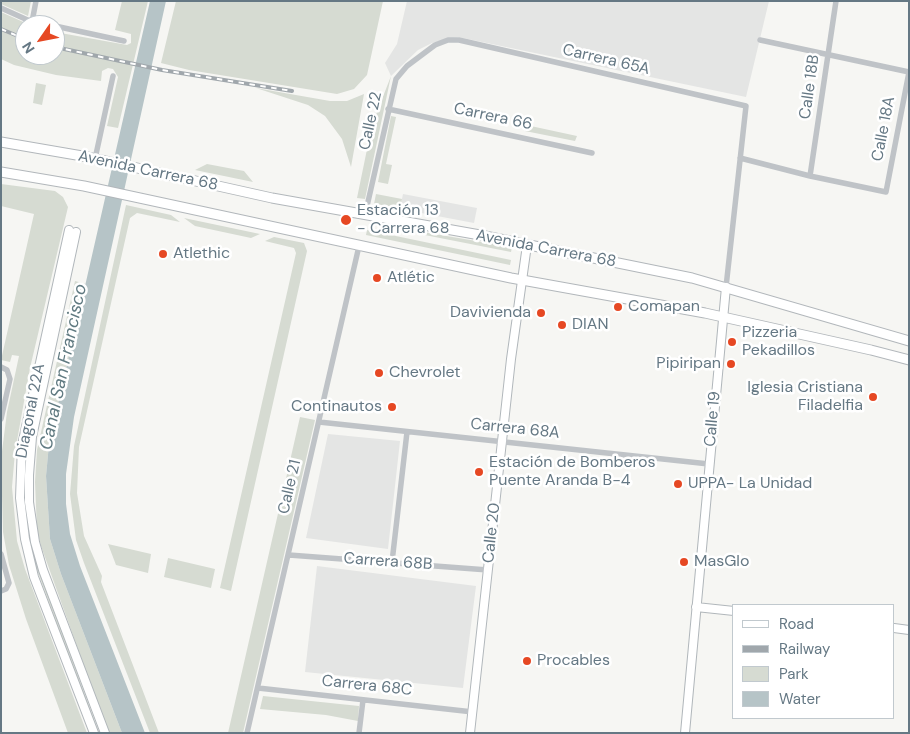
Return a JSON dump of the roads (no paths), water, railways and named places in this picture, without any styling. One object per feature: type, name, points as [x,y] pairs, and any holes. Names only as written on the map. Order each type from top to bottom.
[{"type":"main road","name":"Avenida Carrera 68","points":[[1,142],[110,162],[272,198],[527,245],[726,287],[781,305],[909,341]]},
{"type":"main road","name":"Avenida Carrera 68","points":[[1,172],[103,190],[522,280],[723,317],[909,360]]},
{"type":"street","points":[[33,15],[36,1]]},
{"type":"street","name":"Calle 18B","points":[[810,176],[836,1]]},
{"type":"street","points":[[1,8],[16,15]]},
{"type":"street","points":[[65,28],[124,41]]},
{"type":"street","name":"Calle 22","points":[[365,215],[396,79],[407,66],[435,45],[448,40],[459,40]]},
{"type":"street","name":"Carrera 65A","points":[[459,40],[746,106]]},
{"type":"street","points":[[760,40],[909,72]]},
{"type":"street","name":"Calle 18A","points":[[810,176],[886,192],[909,72]]},
{"type":"street","points":[[95,159],[113,76]]},
{"type":"street","name":"Calle 19","points":[[685,733],[723,317],[746,106]]},
{"type":"street","name":"Carrera 66","points":[[388,109],[592,152]]},
{"type":"street","points":[[740,158],[810,176]]},
{"type":"street","name":"Diagonal 22A","points":[[94,733],[34,577],[25,539],[20,498],[22,445],[72,231],[32,437],[29,466],[29,502],[35,542],[46,579],[105,733]]},
{"type":"street","name":"Calle 20","points":[[470,733],[502,442],[527,245]]},
{"type":"street","name":"Calle 21","points":[[247,733],[359,246]]},
{"type":"street","points":[[1,367],[9,374],[1,419]]},
{"type":"street","name":"Carrera 68A","points":[[319,422],[710,464]]},
{"type":"street","points":[[392,562],[407,432]]},
{"type":"street","points":[[1,554],[8,577],[4,590]]},
{"type":"street","name":"Carrera 68B","points":[[289,555],[488,570]]},
{"type":"street","points":[[696,607],[732,611]]},
{"type":"street","points":[[895,628],[909,630]]},
{"type":"street","name":"Carrera 68C","points":[[258,688],[473,712]]},
{"type":"street","points":[[360,733],[362,700]]},
{"type":"water","points":[[150,1],[166,1],[74,417],[66,474],[66,504],[70,534],[80,566],[145,733],[122,733],[61,574],[50,539],[46,476],[49,444]]},
{"type":"railway","points":[[1,29],[15,35]]},
{"type":"railway","points":[[65,49],[162,70],[292,91]]},
{"type":"place","name":"Estación 13 - Carrera 68","points":[[346,220]]},
{"type":"place","name":"Atlethic","points":[[163,254]]},
{"type":"place","name":"Atlétic","points":[[377,278]]},
{"type":"place","name":"Comapan","points":[[618,307]]},
{"type":"place","name":"Davivienda","points":[[541,313]]},
{"type":"place","name":"DIAN","points":[[562,325]]},
{"type":"place","name":"Pizzeria Pekadillos","points":[[732,342]]},
{"type":"place","name":"Pipiripan","points":[[731,364]]},
{"type":"place","name":"Chevrolet","points":[[379,373]]},
{"type":"place","name":"Iglesia Cristiana Filadelfia","points":[[873,397]]},
{"type":"place","name":"Continautos","points":[[392,407]]},
{"type":"place","name":"Estación de Bomberos Puente Aranda B-4","points":[[479,472]]},
{"type":"place","name":"UPPA- La Unidad","points":[[678,484]]},
{"type":"place","name":"MasGlo","points":[[684,562]]},
{"type":"place","name":"Procables","points":[[527,661]]},
{"type":"water label","name":"Canal San Francisco","points":[[64,367]]}]
